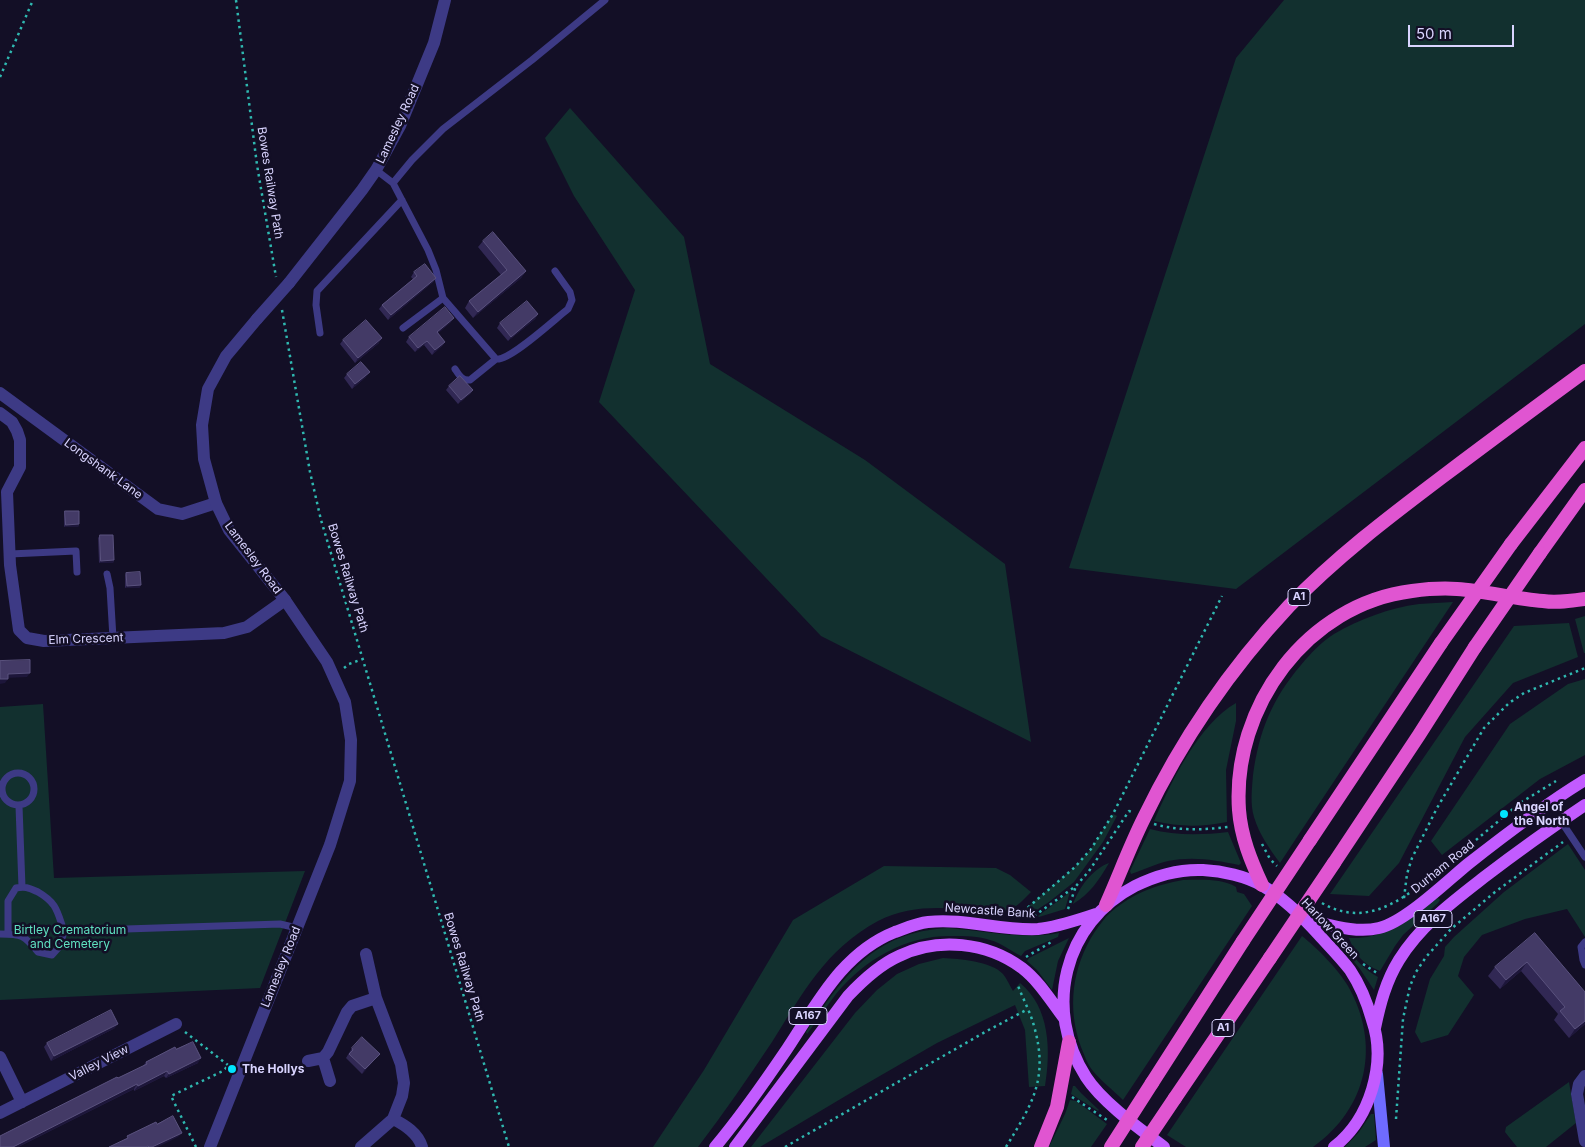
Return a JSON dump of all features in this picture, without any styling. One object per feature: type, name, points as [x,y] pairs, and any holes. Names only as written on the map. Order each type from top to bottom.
[{"type":"highway","name":"A1","points":[[1101,910],[1160,786],[1192,732],[1255,645],[1289,607],[1324,572],[1367,535],[1585,370]]},
{"type":"highway","name":"A1","points":[[1111,1147],[1243,941],[1441,643],[1511,544],[1585,448]]},
{"type":"highway","name":"A1","points":[[1142,1147],[1334,863],[1475,647],[1585,490]]},
{"type":"highway","points":[[1262,886],[1249,856],[1242,825],[1239,793],[1243,755],[1249,729],[1258,705],[1284,664],[1301,645],[1320,629],[1355,608],[1385,596],[1409,591],[1458,589],[1545,602],[1585,600]]},
{"type":"highway","points":[[1040,1147],[1057,1107],[1069,1042]]},
{"type":"main road","name":"Durham Road","points":[[1304,919],[1358,930],[1370,930],[1388,925],[1411,910],[1529,817],[1585,780]]},
{"type":"main road","name":"A167","points":[[1375,1028],[1383,992],[1389,979],[1398,962],[1424,927],[1532,840],[1585,805]]},
{"type":"main road","name":"Harlow Green","points":[[1164,1147],[1099,1093],[1086,1078],[1069,1042],[1064,1018],[1064,986],[1079,942],[1101,910],[1125,892],[1145,881],[1177,871],[1212,871],[1240,877],[1262,886],[1286,902],[1304,919],[1349,970],[1365,998],[1378,1044],[1376,1071],[1370,1097],[1358,1121],[1334,1147]]},
{"type":"main road","name":"Newcastle Bank","points":[[715,1147],[757,1093],[830,983],[844,966],[858,954],[889,934],[906,927],[927,922],[1038,929],[1054,926],[1101,910]]},
{"type":"main road","name":"A167","points":[[736,1147],[848,996],[866,977],[898,956],[914,950],[947,945],[975,946],[991,950],[1029,974],[1064,1018]]},
{"type":"main road","points":[[1376,1071],[1384,1147]]},
{"type":"street","name":"Lamesley Road","points":[[210,1147],[234,1069],[297,928],[330,845],[350,782],[351,740],[345,702],[326,662],[285,600],[229,530],[216,503],[204,458],[202,425],[208,389],[226,356],[257,319],[283,282],[362,190],[376,170],[400,126],[434,43],[444,0]]},
{"type":"street","name":"Longshank Lane","points":[[0,393],[158,509],[182,514],[216,503]]},
{"type":"street","name":"Elm Crescent","points":[[0,414],[12,422],[20,440],[20,467],[7,492],[10,554],[20,630],[27,638],[44,641],[224,633],[247,626],[285,600]]},
{"type":"street","points":[[0,585],[14,584]]},
{"type":"street","points":[[361,1147],[393,1119],[402,1096],[404,1083],[401,1064],[376,998],[366,954]]},
{"type":"street","points":[[308,1061],[323,1058],[332,1047],[347,1012],[352,1006],[376,998]]},
{"type":"street","name":"Valley View","points":[[0,1113],[176,1024]]},
{"type":"street","points":[[0,1058],[22,1102]]},
{"type":"street","points":[[323,1058],[330,1081]]},
{"type":"street","points":[[1585,1076],[1579,1084],[1577,1094],[1585,1141]]},
{"type":"street","points":[[393,1119],[409,1128],[422,1147]]},
{"type":"lane","points":[[393,183],[412,160],[443,129],[606,0]]},
{"type":"lane","points":[[376,170],[393,183],[402,200],[428,250],[436,270],[443,298],[496,360]]},
{"type":"lane","points":[[320,333],[316,305],[317,291],[402,200]]},
{"type":"lane","points":[[455,369],[461,378],[470,380],[496,360],[501,360],[516,352],[568,309],[572,300],[570,292],[556,271]]},
{"type":"lane","points":[[404,328],[443,298]]},
{"type":"lane","points":[[10,554],[76,551],[77,572]]},
{"type":"lane","points":[[107,574],[110,588],[113,638]]},
{"type":"lane","points":[[16,773],[27,775],[34,784],[33,796],[26,804],[19,806],[6,801],[1,790],[2,784],[10,775],[16,773]]},
{"type":"lane","points":[[19,806],[22,886]]},
{"type":"lane","points":[[1560,821],[1585,857]]},
{"type":"lane","points":[[26,886],[51,899],[64,931],[60,946],[52,955],[38,952],[18,934],[4,934],[8,901],[16,888],[26,886]]},
{"type":"lane","points":[[64,931],[280,924],[297,928]]},
{"type":"lane","points":[[1585,942],[1580,947],[1582,960],[1585,965]]},
{"type":"path","points":[[0,77],[33,0]]},
{"type":"path","name":"Bowes Railway Path","points":[[236,0],[257,165],[283,282]]},
{"type":"path","name":"Bowes Railway Path","points":[[282,309],[310,472],[321,520],[509,1147]]},
{"type":"path","points":[[1009,928],[1024,910],[1075,867],[1091,849],[1114,814],[1222,596]]},
{"type":"path","points":[[334,677],[348,664],[363,658]]},
{"type":"path","points":[[1404,898],[1407,874],[1412,858],[1484,728],[1509,703],[1524,693],[1585,668]]},
{"type":"path","points":[[1475,840],[1520,804],[1564,776]]},
{"type":"path","points":[[1009,928],[1036,915],[1076,886],[1089,871],[1129,810]]},
{"type":"path","points":[[1154,825],[1186,830],[1227,827]]},
{"type":"path","points":[[1396,1119],[1396,1099],[1404,1019],[1410,986],[1416,972],[1430,952],[1452,929],[1496,892],[1571,836]]},
{"type":"path","points":[[1346,913],[1353,914],[1372,911],[1392,904],[1404,898],[1425,881]]},
{"type":"path","points":[[1069,906],[1076,886]]},
{"type":"path","points":[[1026,955],[1053,941]]},
{"type":"path","points":[[1006,1147],[1028,1111],[1037,1088],[1039,1072],[1038,1042],[1028,1009],[1016,980]]},
{"type":"path","points":[[785,1147],[1028,1009]]},
{"type":"path","points":[[176,1024],[234,1069]]},
{"type":"path","points":[[196,1147],[171,1096],[223,1071],[234,1069]]},
{"type":"green space","points":[[1284,0],[1585,0],[1585,324],[1236,589],[1069,568],[1236,58]]},
{"type":"green space","points":[[570,108],[684,237],[710,364],[865,460],[1005,564],[1031,742],[821,636],[599,402],[635,290],[574,196],[545,138]]},
{"type":"green space","points":[[1453,602],[1280,863],[1268,846],[1256,823],[1252,807],[1252,796],[1253,775],[1259,744],[1268,716],[1282,690],[1316,648],[1329,637],[1344,629],[1364,619],[1397,608],[1419,604]]},
{"type":"green space","points":[[1585,616],[1585,653],[1584,653],[1575,619]]},
{"type":"green space","points":[[1569,623],[1578,657],[1513,683],[1465,737],[1399,863],[1369,896],[1330,894],[1514,626]]},
{"type":"green space","points":[[1585,679],[1585,755],[1540,779],[1442,855],[1431,841],[1510,724],[1568,684]]},
{"type":"green space","points":[[1236,703],[1236,721],[1226,770],[1227,822],[1190,826],[1154,821],[1178,772],[1198,739],[1223,712]]},
{"type":"green space","name":"Birtley Crematorium and Cemetery","points":[[43,704],[54,878],[305,871],[260,988],[0,1000],[0,707]]},
{"type":"green space","points":[[1113,814],[1117,816],[1103,842],[1074,882],[1032,913],[1022,914],[1024,910],[1075,867],[1091,849]]},
{"type":"green space","points":[[1150,829],[1189,834],[1228,832],[1241,863],[1239,865],[1204,859],[1186,859],[1168,861],[1131,874],[1130,871]]},
{"type":"green space","points":[[1568,844],[1585,870],[1585,937],[1567,909],[1525,919],[1482,935],[1464,957],[1458,976],[1474,995],[1448,1035],[1421,1043],[1415,1032],[1430,979],[1444,956],[1445,947],[1504,892]]},
{"type":"green space","points":[[1109,863],[1094,886],[1073,904],[1092,874]]},
{"type":"green space","points":[[884,866],[996,868],[1010,875],[1031,892],[1016,906],[1004,911],[925,908],[890,916],[859,933],[843,945],[817,974],[745,1082],[698,1147],[653,1147],[704,1070],[793,920]]},
{"type":"green space","points":[[1183,880],[1211,880],[1230,884],[1236,887],[1237,892],[1244,894],[1252,906],[1123,1100],[1093,1071],[1081,1047],[1074,1018],[1073,1003],[1077,974],[1081,960],[1094,933],[1111,912],[1119,905],[1145,891],[1163,884]]},
{"type":"green space","points":[[1070,892],[1065,909],[1038,916]]},
{"type":"green space","points":[[1438,898],[1440,900],[1438,903],[1403,935],[1380,971],[1369,966],[1357,954],[1349,938],[1360,938],[1386,931]]},
{"type":"green space","points":[[948,928],[1031,936],[1059,933],[1058,937],[1025,951],[1021,956],[994,941],[972,936],[935,937],[903,945],[874,960],[847,981],[807,1034],[806,1032],[834,992],[864,960],[880,948],[900,938],[922,931]]},
{"type":"green space","points":[[1302,936],[1339,973],[1348,986],[1358,1008],[1364,1030],[1366,1052],[1364,1074],[1357,1094],[1346,1114],[1332,1131],[1313,1147],[1186,1147],[1167,1135]]},
{"type":"green space","points":[[1069,938],[1058,961],[1052,990],[1037,970],[1027,961],[1029,958]]},
{"type":"green space","points":[[1344,938],[1358,961],[1378,977],[1374,990],[1360,969],[1335,939]]},
{"type":"green space","points":[[943,958],[974,961],[991,966],[1003,974],[1013,991],[1020,983],[1030,993],[1043,1017],[1046,1030],[1048,1059],[1045,1086],[1029,1087],[1025,1030],[1015,1005],[937,1043],[760,1147],[751,1147],[855,1013],[877,990],[897,974],[919,964]]},
{"type":"green space","points":[[1569,1082],[1576,1123],[1546,1147],[1517,1147],[1505,1132],[1506,1127]]},
{"type":"green space","points":[[1073,1086],[1075,1086],[1099,1110],[1071,1094]]},
{"type":"green space","points":[[1070,1100],[1076,1101],[1107,1124],[1091,1147],[1049,1147],[1065,1114]]},
{"type":"green space","points":[[1371,1114],[1374,1114],[1376,1140],[1365,1147],[1345,1147],[1359,1132]]},
{"type":"building","points":[[493,232],[526,271],[478,312],[469,301],[507,270],[483,241]]},
{"type":"building","points":[[425,264],[436,278],[391,315],[382,305],[417,276],[414,272]]},
{"type":"building","points":[[527,301],[538,314],[511,337],[500,323]]},
{"type":"building","points":[[445,307],[454,318],[437,332],[445,342],[435,350],[427,341],[418,348],[409,337]]},
{"type":"building","points":[[366,320],[382,338],[358,358],[343,340]]},
{"type":"building","points":[[361,362],[370,372],[355,384],[347,374]]},
{"type":"building","points":[[460,376],[473,390],[461,400],[449,386]]},
{"type":"building","points":[[65,511],[79,511],[79,524],[66,525]]},
{"type":"building","points":[[100,535],[113,535],[114,560],[101,561]]},
{"type":"building","points":[[140,572],[141,585],[127,586],[126,573]]},
{"type":"building","points":[[30,660],[30,673],[8,674],[8,679],[0,679],[0,661]]},
{"type":"building","points":[[1535,933],[1585,992],[1585,1021],[1575,1029],[1560,1011],[1565,1007],[1527,962],[1506,980],[1495,967]]},
{"type":"building","points":[[111,1010],[118,1024],[54,1056],[47,1043]]},
{"type":"building","points":[[362,1037],[380,1054],[365,1069],[349,1054]]},
{"type":"building","points":[[193,1042],[201,1058],[169,1074],[167,1071],[138,1086],[137,1084],[13,1147],[0,1147],[0,1136],[117,1077],[147,1064],[146,1062],[175,1047],[176,1049]]},
{"type":"building","points":[[173,1116],[182,1133],[152,1147],[109,1147],[128,1138],[127,1136]]},
{"type":"place","name":"Angel of the North","points":[[1504,814]]},
{"type":"place","name":"The Hollys","points":[[232,1069]]}]
